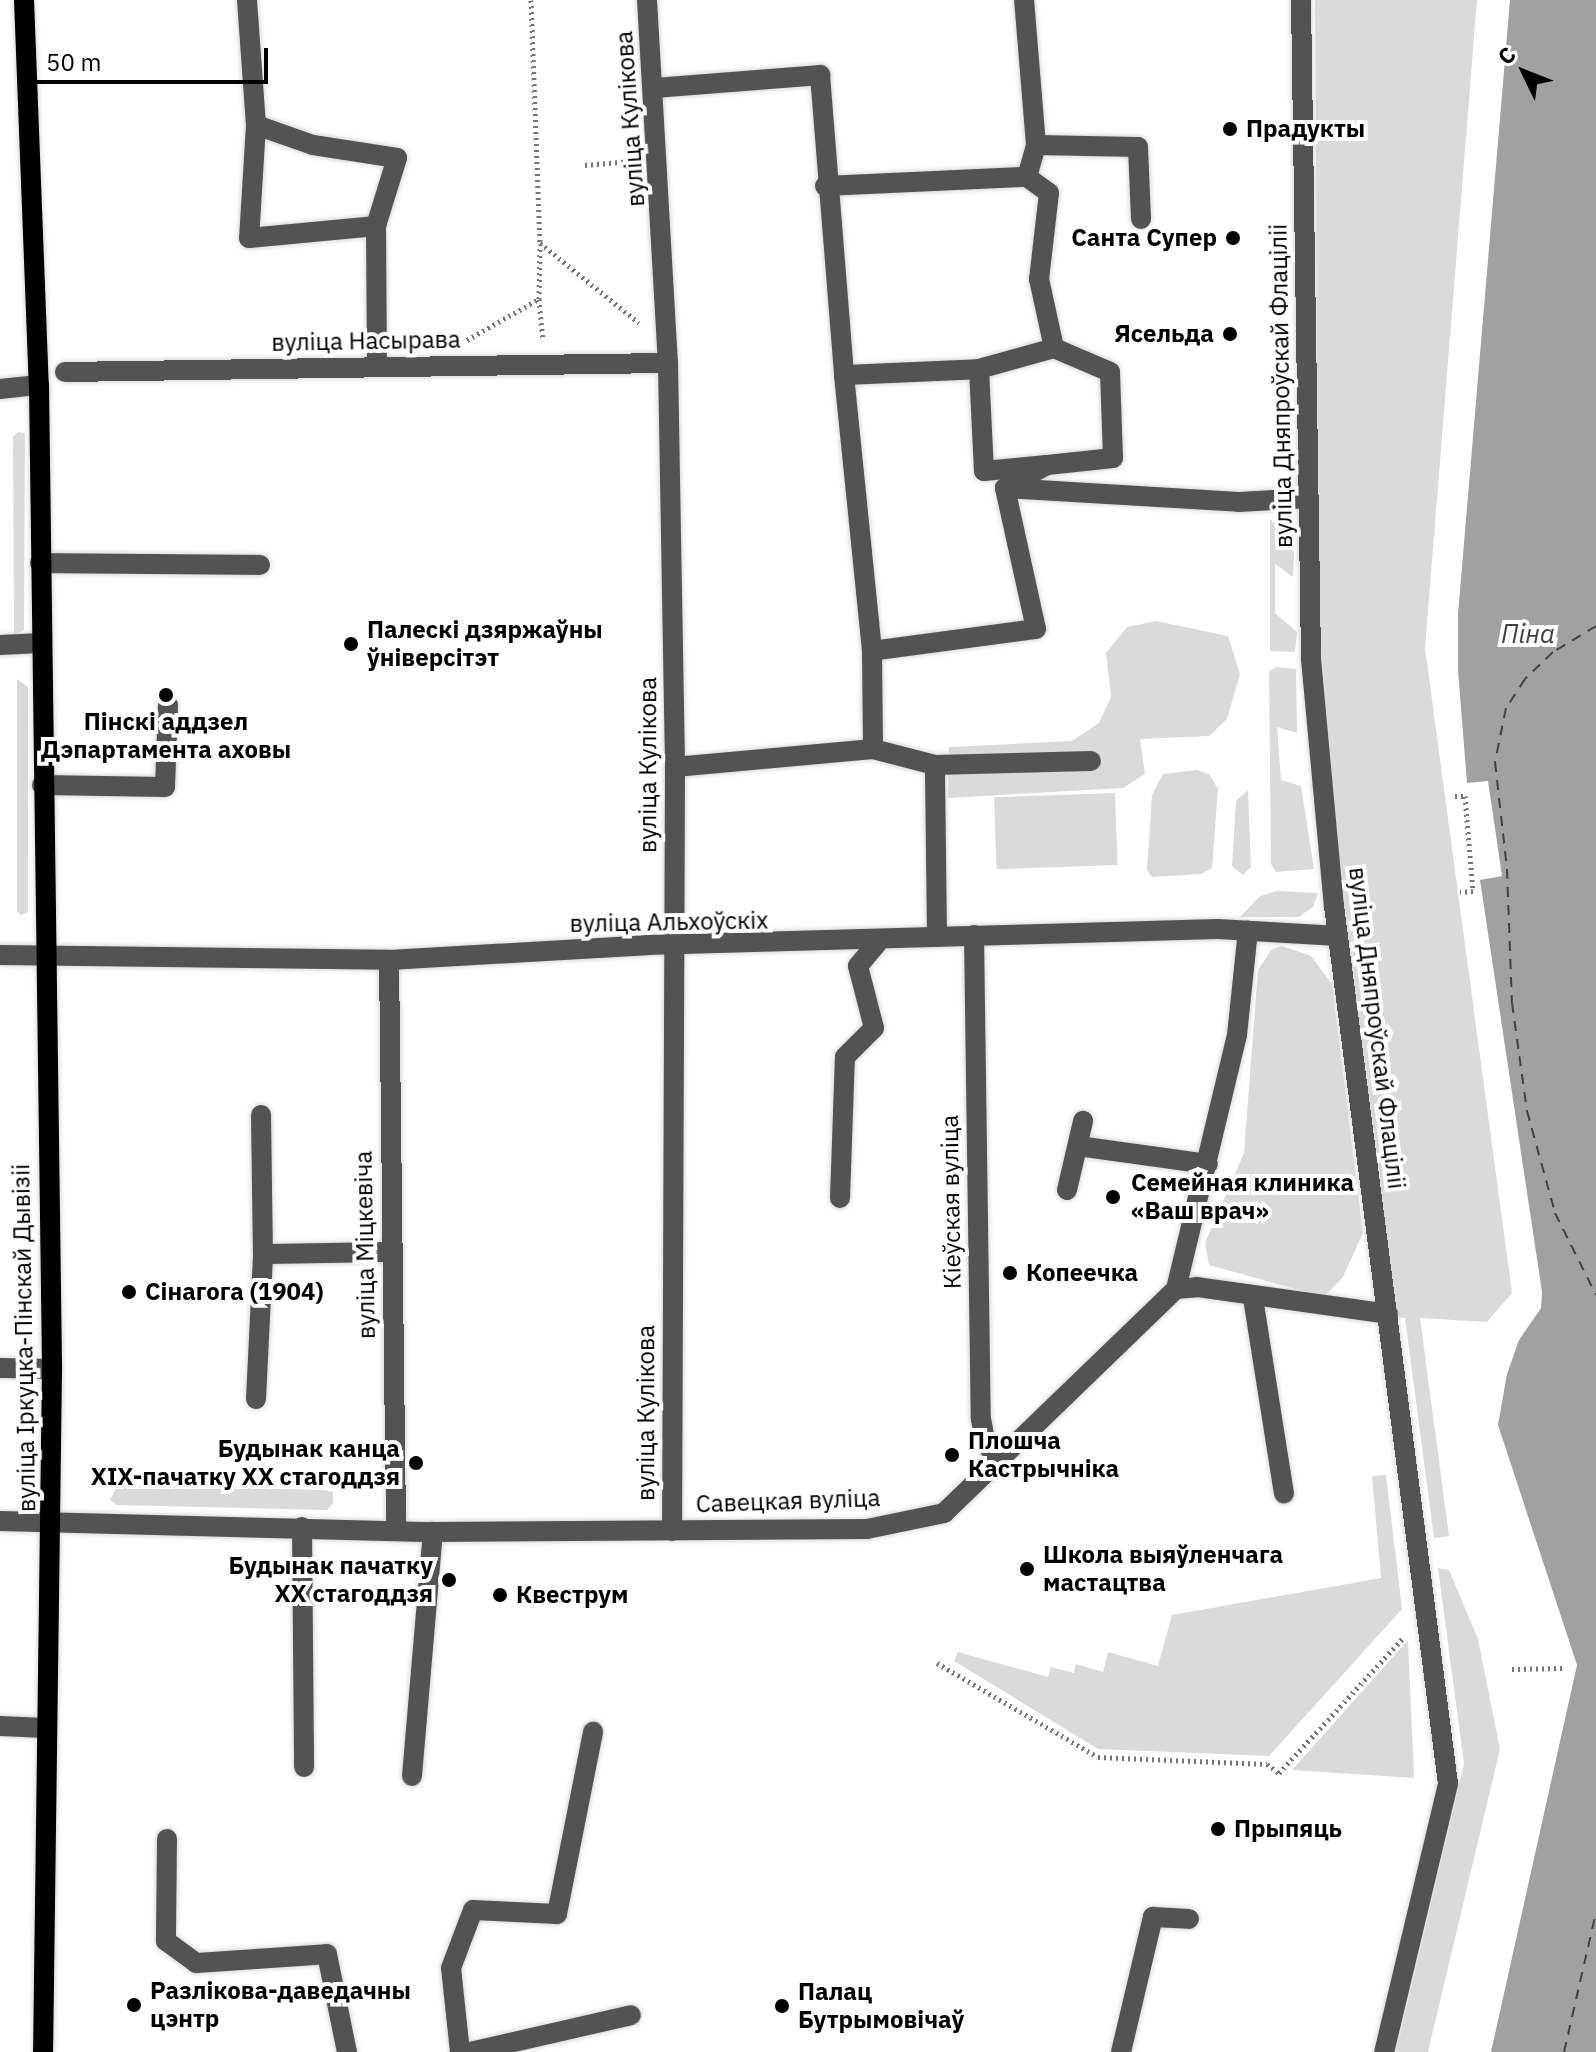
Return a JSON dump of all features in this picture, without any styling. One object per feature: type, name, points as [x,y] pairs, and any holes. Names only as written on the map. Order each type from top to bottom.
[{"type":"main road","name":"вуліца Іркуцка-Пінскай Дывізіі","points":[[24,0],[39,385],[43,955],[52,1369],[43,2052]]},
{"type":"street","points":[[247,0],[256,125],[249,238],[376,226]]},
{"type":"street","name":"вуліца Кулікова","points":[[647,0],[660,159],[660,362],[675,767],[672,1531]]},
{"type":"street","points":[[1024,0],[1036,145],[1027,177]]},
{"type":"street","name":"вуліца Дняпроўскай Флаціліі","points":[[1301,0],[1311,659],[1338,936],[1448,1784],[1384,2052]]},
{"type":"street","points":[[655,88],[820,75],[825,186],[872,651],[873,749]]},
{"type":"street","points":[[256,125],[313,145],[397,158],[376,226],[377,367]]},
{"type":"street","points":[[1036,145],[1138,147],[1141,219]]},
{"type":"street","points":[[825,186],[1027,177],[1049,193],[1039,279],[1054,348]]},
{"type":"street","points":[[844,375],[979,369],[1054,348],[1110,372],[1113,458],[984,471],[979,369]]},
{"type":"street","name":"вуліца Насырава","points":[[65,372],[660,362]]},
{"type":"street","points":[[0,389],[39,385]]},
{"type":"street","points":[[1005,488],[1047,465]]},
{"type":"street","points":[[1005,488],[1239,502],[1263,496],[1309,498]]},
{"type":"street","points":[[872,651],[1036,629],[1005,488]]},
{"type":"street","points":[[40,563],[260,565]]},
{"type":"street","points":[[0,645],[41,643]]},
{"type":"street","points":[[42,785],[165,787],[168,705]]},
{"type":"street","points":[[675,767],[873,749],[935,765],[1091,761]]},
{"type":"street","points":[[935,765],[937,936]]},
{"type":"street","points":[[1248,931],[1237,1035],[1176,1289],[1197,1287],[1253,1298],[1388,1314]]},
{"type":"street","name":"вуліца Альхоўскіх","points":[[0,955],[389,960],[673,947],[877,943],[974,935],[1248,931],[1338,936]]},
{"type":"street","name":"Кіеўская вуліца","points":[[974,935],[981,1419],[986,1444],[1000,1462]]},
{"type":"street","points":[[840,1198],[845,1057],[874,1028],[858,966],[877,943]]},
{"type":"street","name":"вуліца Міцкевіча","points":[[389,960],[396,1528]]},
{"type":"street","points":[[256,1399],[263,1254],[261,1115]]},
{"type":"street","points":[[1067,1190],[1083,1121]]},
{"type":"street","points":[[1078,1146],[1208,1164]]},
{"type":"street","points":[[263,1254],[391,1252]]},
{"type":"street","name":"Савецкая вуліца","points":[[0,1521],[396,1528],[433,1532],[867,1529],[944,1513],[1000,1462],[1153,1307],[1176,1289]]},
{"type":"street","points":[[1253,1298],[1284,1494]]},
{"type":"street","points":[[0,1368],[52,1369]]},
{"type":"street","points":[[302,1527],[304,1767]]},
{"type":"street","points":[[412,1776],[433,1532]]},
{"type":"street","points":[[0,1726],[45,1728]]},
{"type":"street","points":[[460,2052],[451,1968],[473,1910],[557,1914],[593,1732]]},
{"type":"street","points":[[167,1839],[166,1941],[196,1963],[327,1954],[347,2052]]},
{"type":"street","points":[[1121,2052],[1153,1917],[1189,1919]]},
{"type":"street","points":[[470,2052],[631,2015]]},
{"type":"path","points":[[531,0],[540,243],[539,299],[546,365]]},
{"type":"path","points":[[585,165],[660,159]]},
{"type":"path","points":[[540,243],[640,323],[660,362]]},
{"type":"path","points":[[460,344],[539,299]]},
{"type":"path","points":[[1455,796],[1465,796],[1473,891],[1460,892]]},
{"type":"path","points":[[937,1663],[1098,1757],[1267,1764],[1279,1773],[1415,1626]]},
{"type":"path","points":[[1512,1669],[1565,1668]]},
{"type":"shaded area","points":[[1315,0],[1477,0],[1425,648],[1512,1293],[1487,1322],[1420,1318],[1449,1536],[1434,1538],[1405,1318],[1395,1317],[1338,882],[1319,660]]},
{"type":"shaded area","points":[[18,432],[25,433],[24,630],[14,636],[13,437]]},
{"type":"shaded area","points":[[1270,519],[1285,534],[1294,552],[1293,577],[1275,564],[1275,613],[1297,632],[1295,652],[1270,651]]},
{"type":"shaded area","points":[[1156,621],[1228,636],[1240,674],[1227,719],[1209,736],[1140,739],[1145,774],[1123,788],[948,798],[949,747],[1072,741],[1099,723],[1111,697],[1106,653],[1127,627]]},
{"type":"shaded area","points":[[1276,667],[1296,669],[1297,733],[1277,727],[1281,780],[1301,786],[1314,869],[1276,872],[1271,864],[1269,672]]},
{"type":"shaded area","points":[[17,679],[28,687],[28,912],[21,915],[17,911]]},
{"type":"shaded area","points":[[1197,770],[1209,774],[1218,789],[1212,868],[1201,874],[1152,877],[1147,870],[1152,795],[1163,774]]},
{"type":"shaded area","points":[[1248,790],[1251,867],[1243,875],[1232,866],[1236,801]]},
{"type":"shaded area","points":[[1115,793],[1118,865],[997,869],[994,797]]},
{"type":"shaded area","points":[[1277,891],[1318,893],[1313,907],[1299,917],[1240,917],[1260,896]]},
{"type":"shaded area","points":[[1282,946],[1311,956],[1332,984],[1363,1233],[1343,1277],[1324,1297],[1209,1265],[1205,1243],[1244,1153],[1258,970],[1272,949]]},
{"type":"shaded area","points":[[1386,1475],[1402,1609],[1269,1756],[1098,1749],[954,1661],[958,1652],[1048,1677],[1051,1667],[1074,1673],[1076,1664],[1103,1672],[1108,1652],[1158,1666],[1172,1615],[1381,1578],[1372,1476]]},
{"type":"shaded area","points":[[118,1485],[323,1490],[333,1492],[333,1503],[327,1510],[117,1505],[110,1500]]},
{"type":"shaded area","points":[[1438,1568],[1449,1570],[1478,1639],[1500,1749],[1428,2052],[1396,2052],[1464,1764]]},
{"type":"shaded area","points":[[1408,1640],[1414,1778],[1292,1770]]},
{"type":"water","name":"Піна","points":[[1510,0],[1596,0],[1596,2052],[1491,2052],[1577,1665],[1498,1425],[1507,1374],[1519,1340],[1541,1308],[1542,1292],[1480,880],[1502,876],[1488,781],[1467,783],[1458,670],[1458,614]]},
{"type":"ferry route","points":[[1596,626],[1553,652],[1525,679],[1506,708],[1495,762],[1507,869],[1512,1003],[1527,1111],[1555,1213],[1596,1295]]},
{"type":"ferry route","points":[[1564,2052],[1596,1912]]},
{"type":"place","name":"Прадукты","points":[[1230,129]]},
{"type":"place","name":"Санта Супер","points":[[1233,238]]},
{"type":"place","name":"Ясельда","points":[[1230,334]]},
{"type":"place","name":"Палескі дзяржаўны ўніверсітэт","points":[[351,644]]},
{"type":"place","name":"Пінскі аддзел Дэпартамента аховы","points":[[166,695]]},
{"type":"place","name":"Семейная клиника «Ваш врач»","points":[[1113,1197]]},
{"type":"place","name":"Копеечка","points":[[1010,1273]]},
{"type":"place","name":"Сінагога (1904)","points":[[129,1292]]},
{"type":"place","name":"Плошча Кастрычніка","points":[[952,1455]]},
{"type":"place","name":"Будынак канца XIX-пачатку XX стагоддзя","points":[[416,1463]]},
{"type":"place","name":"Школа выяўленчага мастацтва","points":[[1027,1569]]},
{"type":"place","name":"Будынак пачатку ХХ стагоддзя","points":[[449,1580]]},
{"type":"place","name":"Квеструм","points":[[500,1595]]},
{"type":"place","name":"Прыпяць","points":[[1218,1829]]},
{"type":"place","name":"Разлікова-даведачны цэнтр","points":[[134,2005]]},
{"type":"place","name":"Палац Бутрымовічаў","points":[[782,2006]]}]
